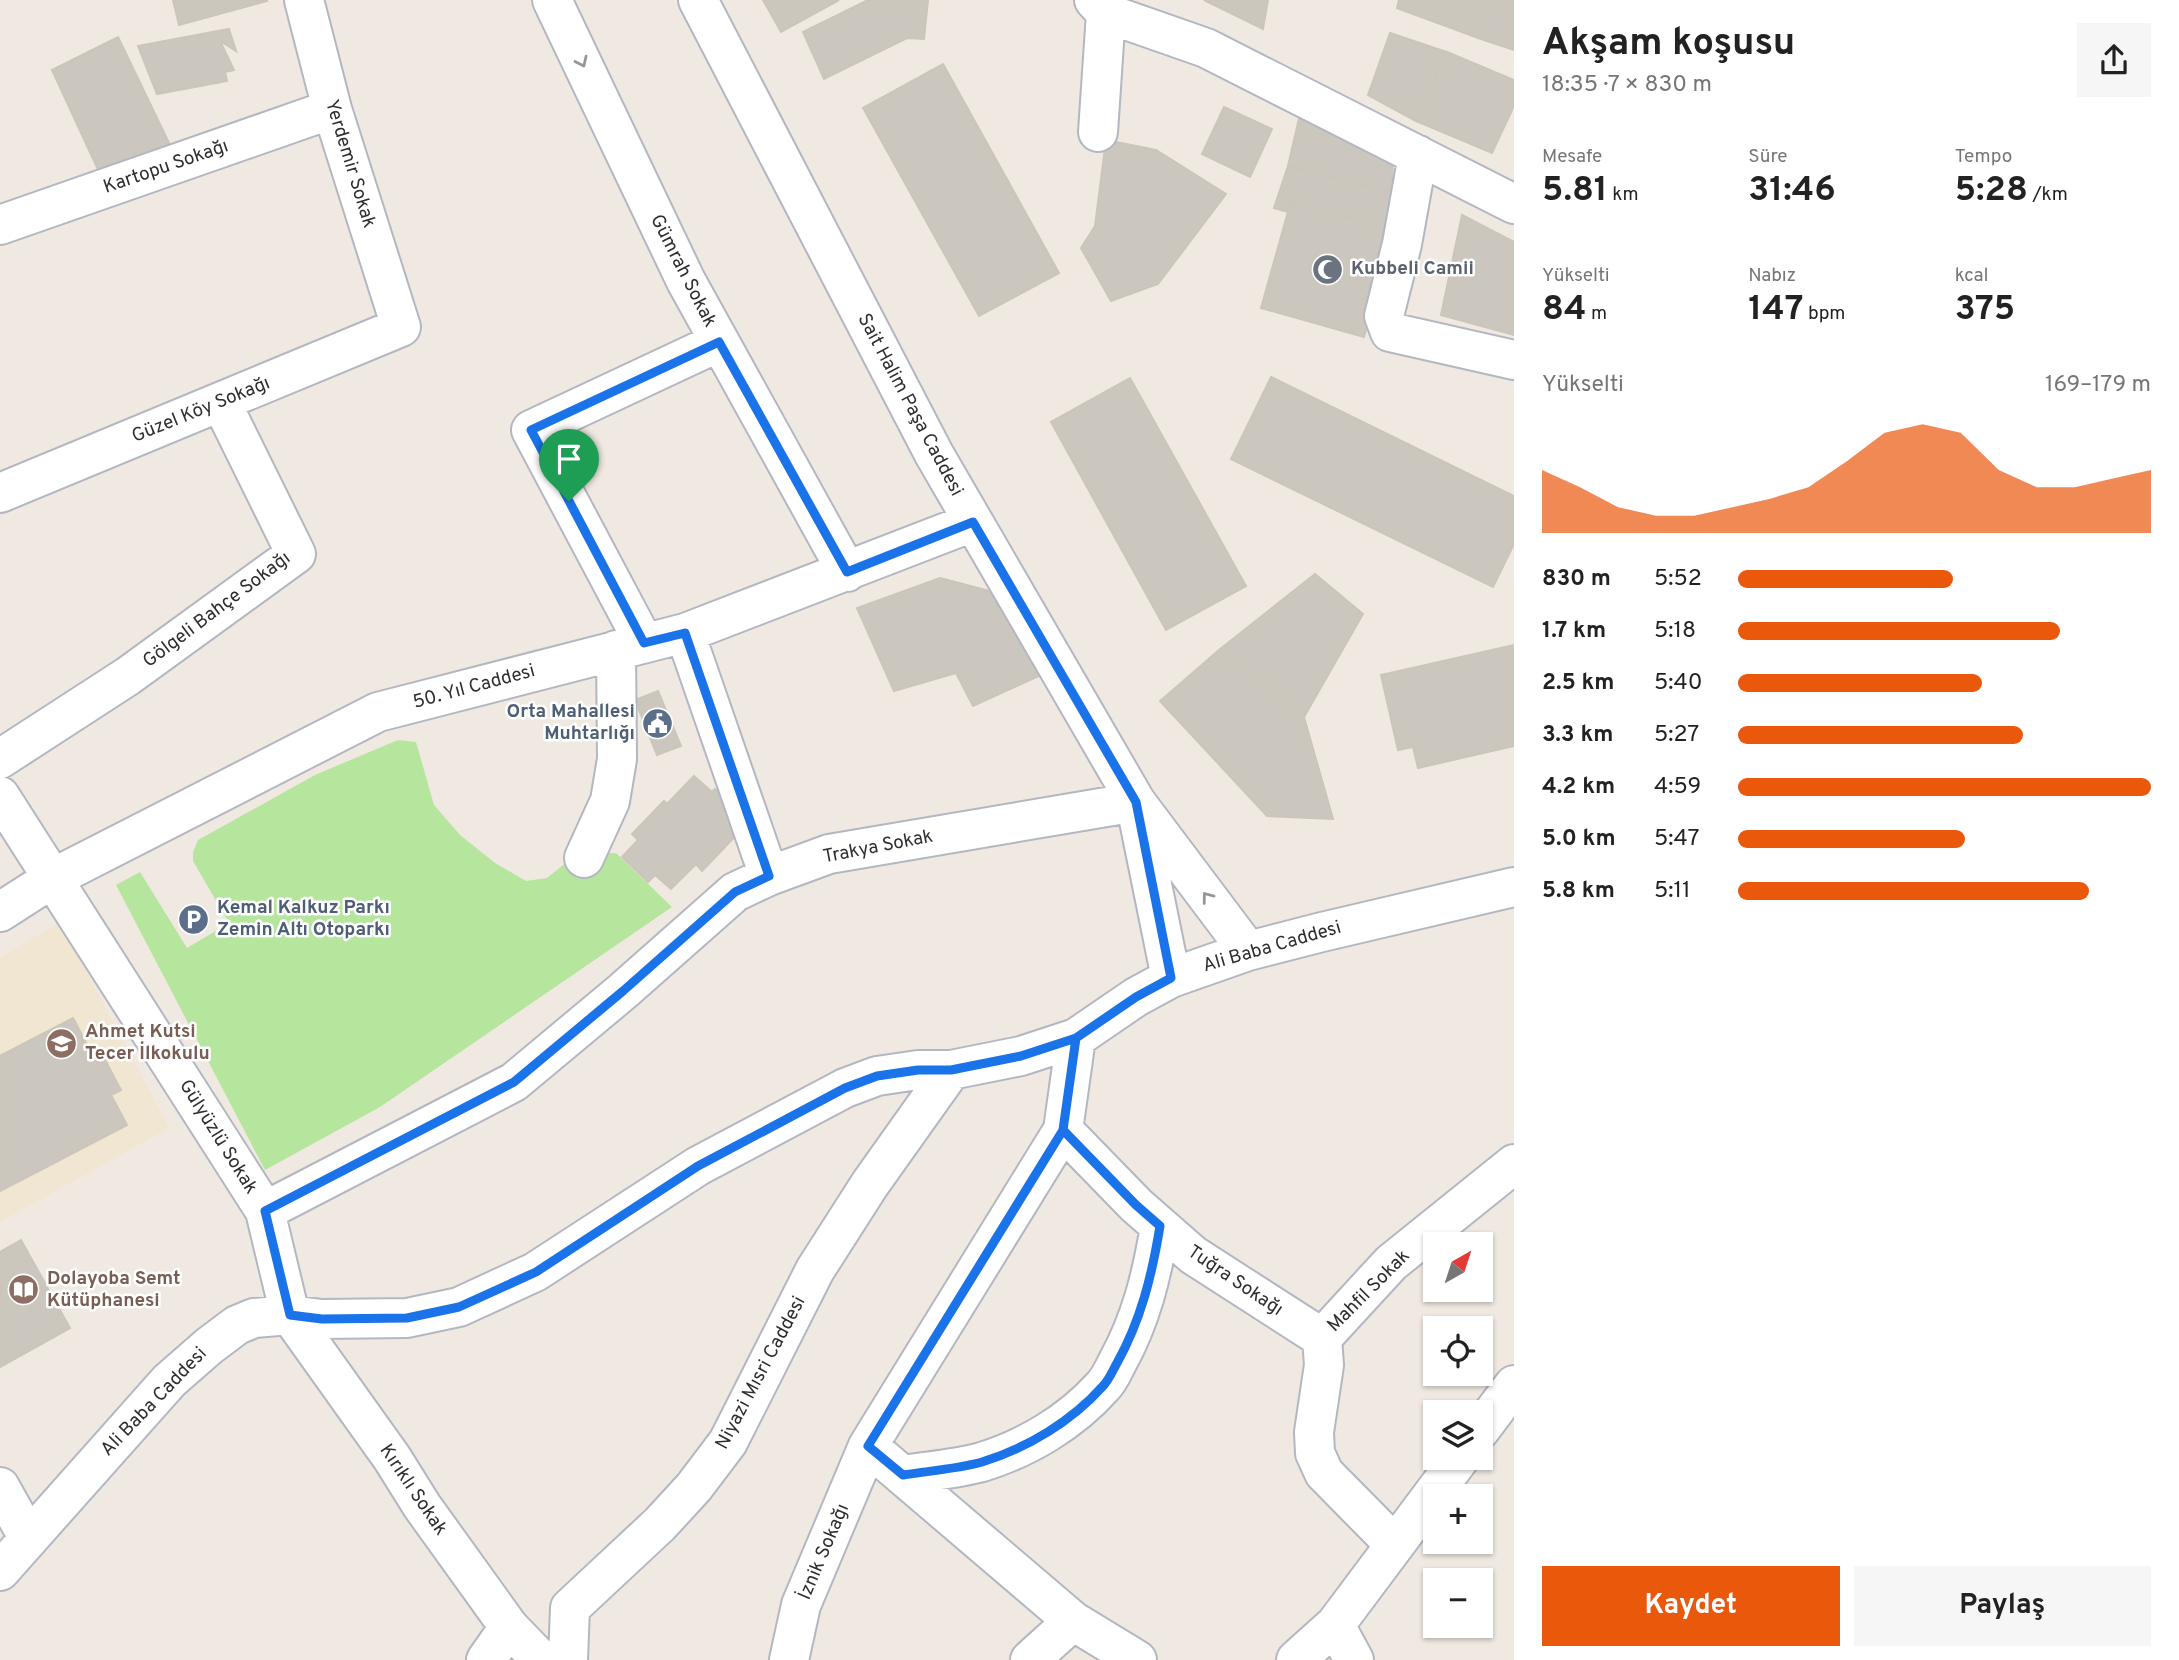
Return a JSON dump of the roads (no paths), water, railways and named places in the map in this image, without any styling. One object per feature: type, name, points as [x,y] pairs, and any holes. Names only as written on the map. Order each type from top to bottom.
[{"type":"street","name":"Yerdemir Sokak","points":[[304,0],[332,109],[401,327]]},
{"type":"street","name":"Gümrah Sokak","points":[[552,0],[686,281],[847,572]]},
{"type":"street","name":"Sait Halim Paşa Caddesi","points":[[698,0],[934,454],[1136,802]]},
{"type":"street","points":[[1098,132],[1100,6],[1206,48],[1514,204]]},
{"type":"street","name":"Kartopu Sokağı","points":[[0,225],[332,109]]},
{"type":"street","points":[[1418,155],[1402,244],[1384,316],[1391,332],[1514,360]]},
{"type":"street","name":"Güzel Köy Sokağı","points":[[0,493],[401,327]]},
{"type":"street","points":[[583,858],[610,802],[630,647],[531,430],[719,342]]},
{"type":"street","name":"Gölgeli Bahçe Sokağı","points":[[0,760],[128,676],[296,554],[221,402]]},
{"type":"street","name":"50. Yıl Caddesi","points":[[0,912],[53,878],[378,712],[685,633],[973,522]]},
{"type":"street","points":[[685,633],[769,876]]},
{"type":"street","name":"Gülyüzlü Sokak","points":[[0,796],[265,1211],[290,1315]]},
{"type":"street","points":[[1136,802],[1248,951]]},
{"type":"street","points":[[1136,802],[1171,978]]},
{"type":"street","name":"Trakya Sokak","points":[[265,1211],[514,1082],[735,892],[769,876],[830,854],[1136,802]]},
{"type":"street","name":"Ali Baba Caddesi","points":[[0,1571],[169,1381],[237,1325],[254,1318],[290,1315],[322,1319],[407,1318],[459,1307],[536,1272],[698,1166],[845,1088],[877,1076],[918,1070],[951,1070],[1021,1056],[1076,1038],[1136,997],[1171,978],[1248,951],[1514,887]]},
{"type":"street","points":[[1063,1130],[1076,1038]]},
{"type":"street","name":"Niyazi Mısri Caddesi","points":[[568,1660],[570,1608],[660,1524],[694,1487],[727,1442],[815,1270],[870,1184],[951,1070]]},
{"type":"street","name":"Tuğra Sokağı","points":[[1063,1130],[1136,1205],[1193,1255],[1322,1338]]},
{"type":"street","name":"İznik Sokağı","points":[[789,1660],[801,1605],[868,1446],[1063,1130]]},
{"type":"street","name":"Mahfil Sokak","points":[[1322,1338],[1391,1263],[1514,1164]]},
{"type":"street","points":[[903,1475],[981,1462],[1030,1444],[1070,1416],[1105,1385],[1128,1343],[1143,1306],[1160,1226]]},
{"type":"street","name":"Kırıklı Sokak","points":[[290,1315],[509,1627],[541,1660]]},
{"type":"street","points":[[1322,1338],[1324,1365],[1314,1432],[1315,1453],[1324,1473],[1395,1545]]},
{"type":"street","points":[[1493,1413],[1514,1385]]},
{"type":"street","points":[[868,1446],[1073,1620],[1137,1660]]},
{"type":"street","points":[[1296,1660],[1335,1625],[1451,1470]]},
{"type":"street","points":[[0,1487],[28,1537]]},
{"type":"street","points":[[1030,1660],[1073,1620]]},
{"type":"street","points":[[1335,1625],[1354,1660]]},
{"type":"street","points":[[486,1660],[509,1627]]},
{"type":"place","name":"Kubbeli Camii","points":[[1328,269]]},
{"type":"place","name":"Orta Mahallesi Muhtarlığı","points":[[658,723]]},
{"type":"place","name":"Kemal Kalkuz Parkı Zemin Altı Otoparkı","points":[[194,919]]},
{"type":"place","name":"Ahmet Kutsi Tecer İlkokulu","points":[[62,1043]]},
{"type":"place","name":"Dolayoba Semt Kütüphanesi","points":[[24,1290]]}]
